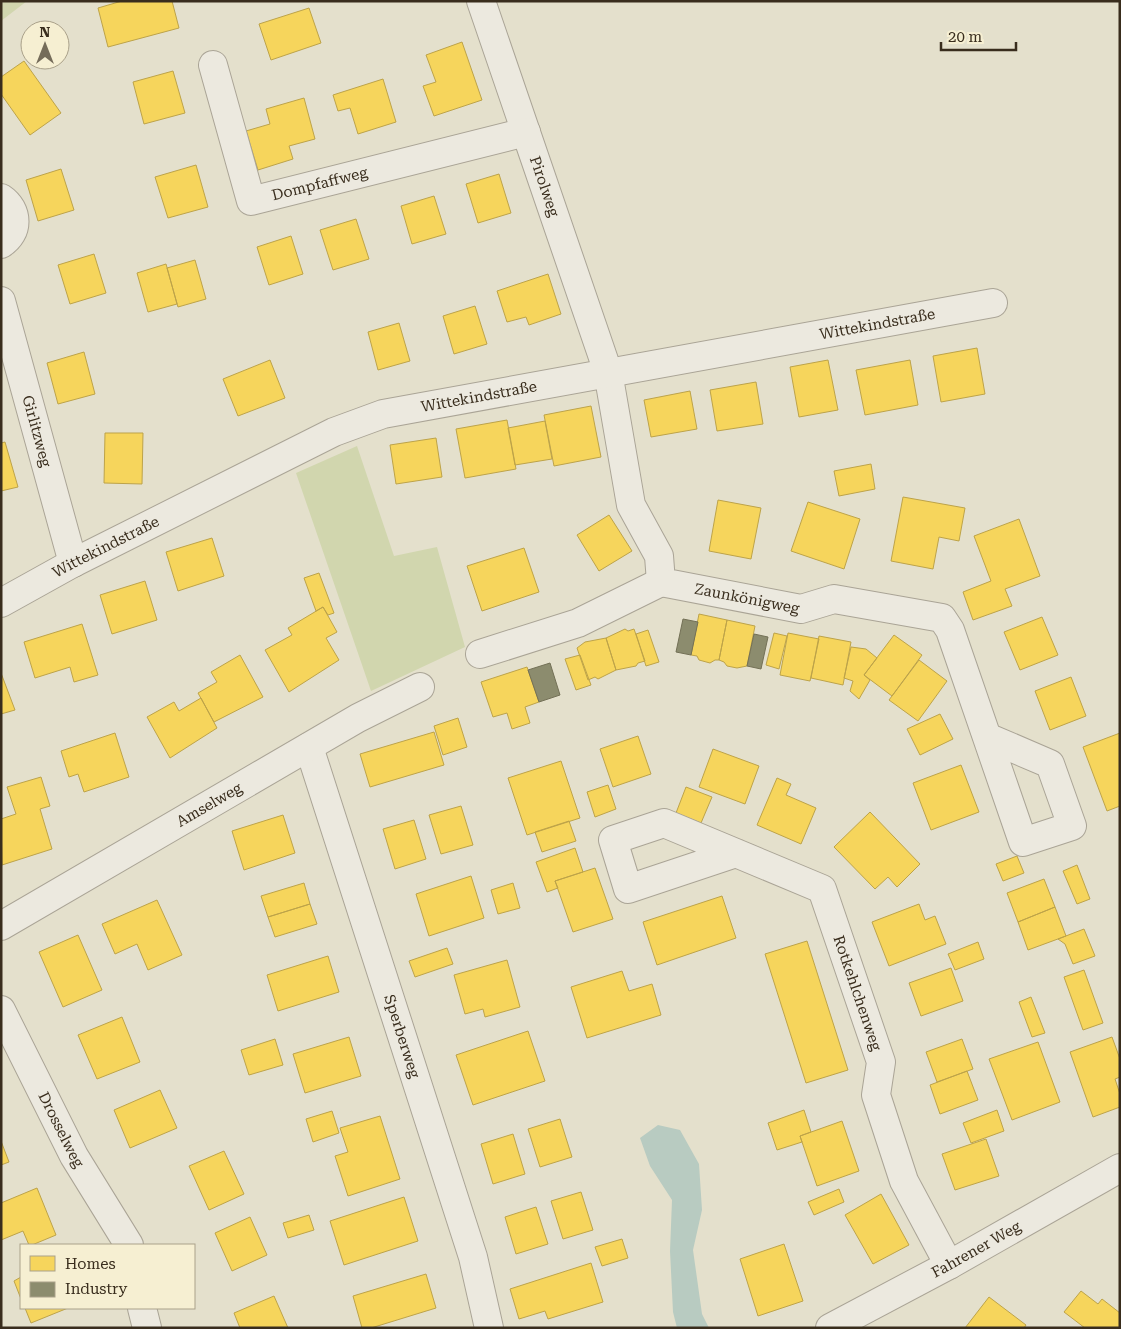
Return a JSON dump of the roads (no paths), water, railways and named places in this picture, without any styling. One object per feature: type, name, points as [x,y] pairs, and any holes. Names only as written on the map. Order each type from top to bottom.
[{"type":"street","name":"Pirolweg","points":[[481,1],[608,372]]},
{"type":"street","name":"Dompfaffweg","points":[[213,65],[251,201],[526,132]]},
{"type":"street","points":[[1,198],[7,202],[14,214],[16,226],[12,234],[1,244]]},
{"type":"street","name":"Girlitzweg","points":[[1,301],[73,563]]},
{"type":"street","name":"Wittekindstraße","points":[[1,603],[73,563],[334,432],[383,414],[993,303]]},
{"type":"street","points":[[480,654],[578,623],[662,582],[659,556],[632,505],[608,372]]},
{"type":"street","name":"Zaunkönigweg","points":[[662,582],[802,609],[834,599],[942,618],[950,630],[987,737]]},
{"type":"street","name":"Amselweg","points":[[1,926],[358,718],[420,687]]},
{"type":"street","name":"Sperberweg","points":[[309,746],[473,1257],[489,1328]]},
{"type":"street","name":"Rotkehlchenweg","points":[[736,854],[822,889],[881,1062],[876,1095],[904,1181],[949,1266]]},
{"type":"street","name":"Drosselweg","points":[[1,1010],[74,1156],[128,1244]]},
{"type":"street","name":"Fahrener Weg","points":[[830,1328],[949,1266],[1120,1168]]},
{"type":"street","points":[[142,1309],[147,1328]]}]
